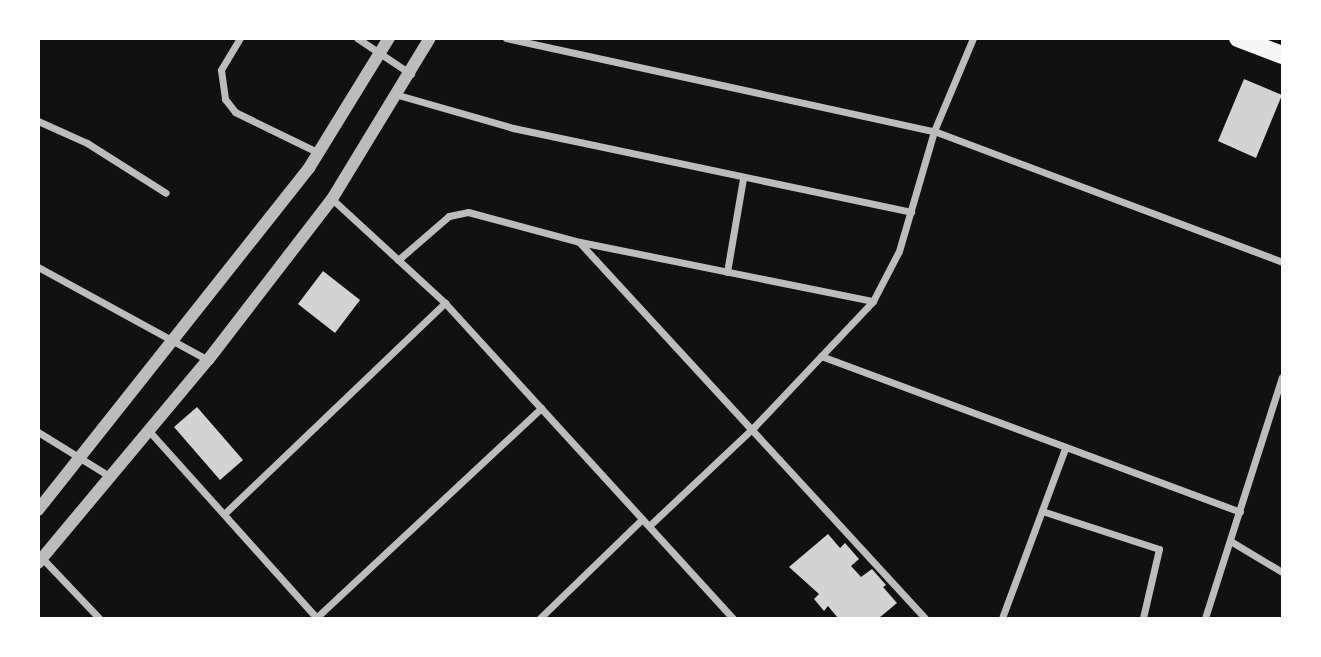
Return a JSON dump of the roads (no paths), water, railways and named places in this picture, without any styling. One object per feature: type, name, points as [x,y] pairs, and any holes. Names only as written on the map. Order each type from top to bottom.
[{"type":"highway","points":[[1238,38],[1283,55]]},
{"type":"street","points":[[240,38],[221,70],[225,99],[235,112],[319,153]]},
{"type":"street","points":[[357,38],[382,52],[411,74]]},
{"type":"street","points":[[38,510],[319,153],[389,38]]},
{"type":"street","points":[[99,618],[40,561],[208,360],[332,199],[411,74],[430,38]]},
{"type":"street","points":[[506,38],[934,131],[1283,261]]},
{"type":"street","points":[[649,526],[754,427],[873,301],[899,251],[934,131],[972,38]]},
{"type":"street","points":[[398,95],[500,125],[911,212]]},
{"type":"street","points":[[38,121],[87,143],[166,193]]},
{"type":"street","points":[[727,272],[743,178]]},
{"type":"street","points":[[332,199],[445,303],[733,618]]},
{"type":"street","points":[[398,260],[449,216],[468,212],[579,242],[873,301]]},
{"type":"street","points":[[579,242],[754,427],[925,618]]},
{"type":"street","points":[[38,267],[208,360]]},
{"type":"street","points":[[223,514],[445,303]]},
{"type":"street","points":[[821,356],[1240,512]]},
{"type":"street","points":[[1205,618],[1232,542],[1283,377]]},
{"type":"street","points":[[149,430],[317,618],[541,408]]},
{"type":"street","points":[[38,432],[111,477]]},
{"type":"street","points":[[1002,618],[1065,449]]},
{"type":"street","points":[[1042,511],[1147,542],[1158,550],[1143,618]]},
{"type":"street","points":[[540,618],[642,519]]},
{"type":"street","points":[[1232,542],[1283,572]]}]
